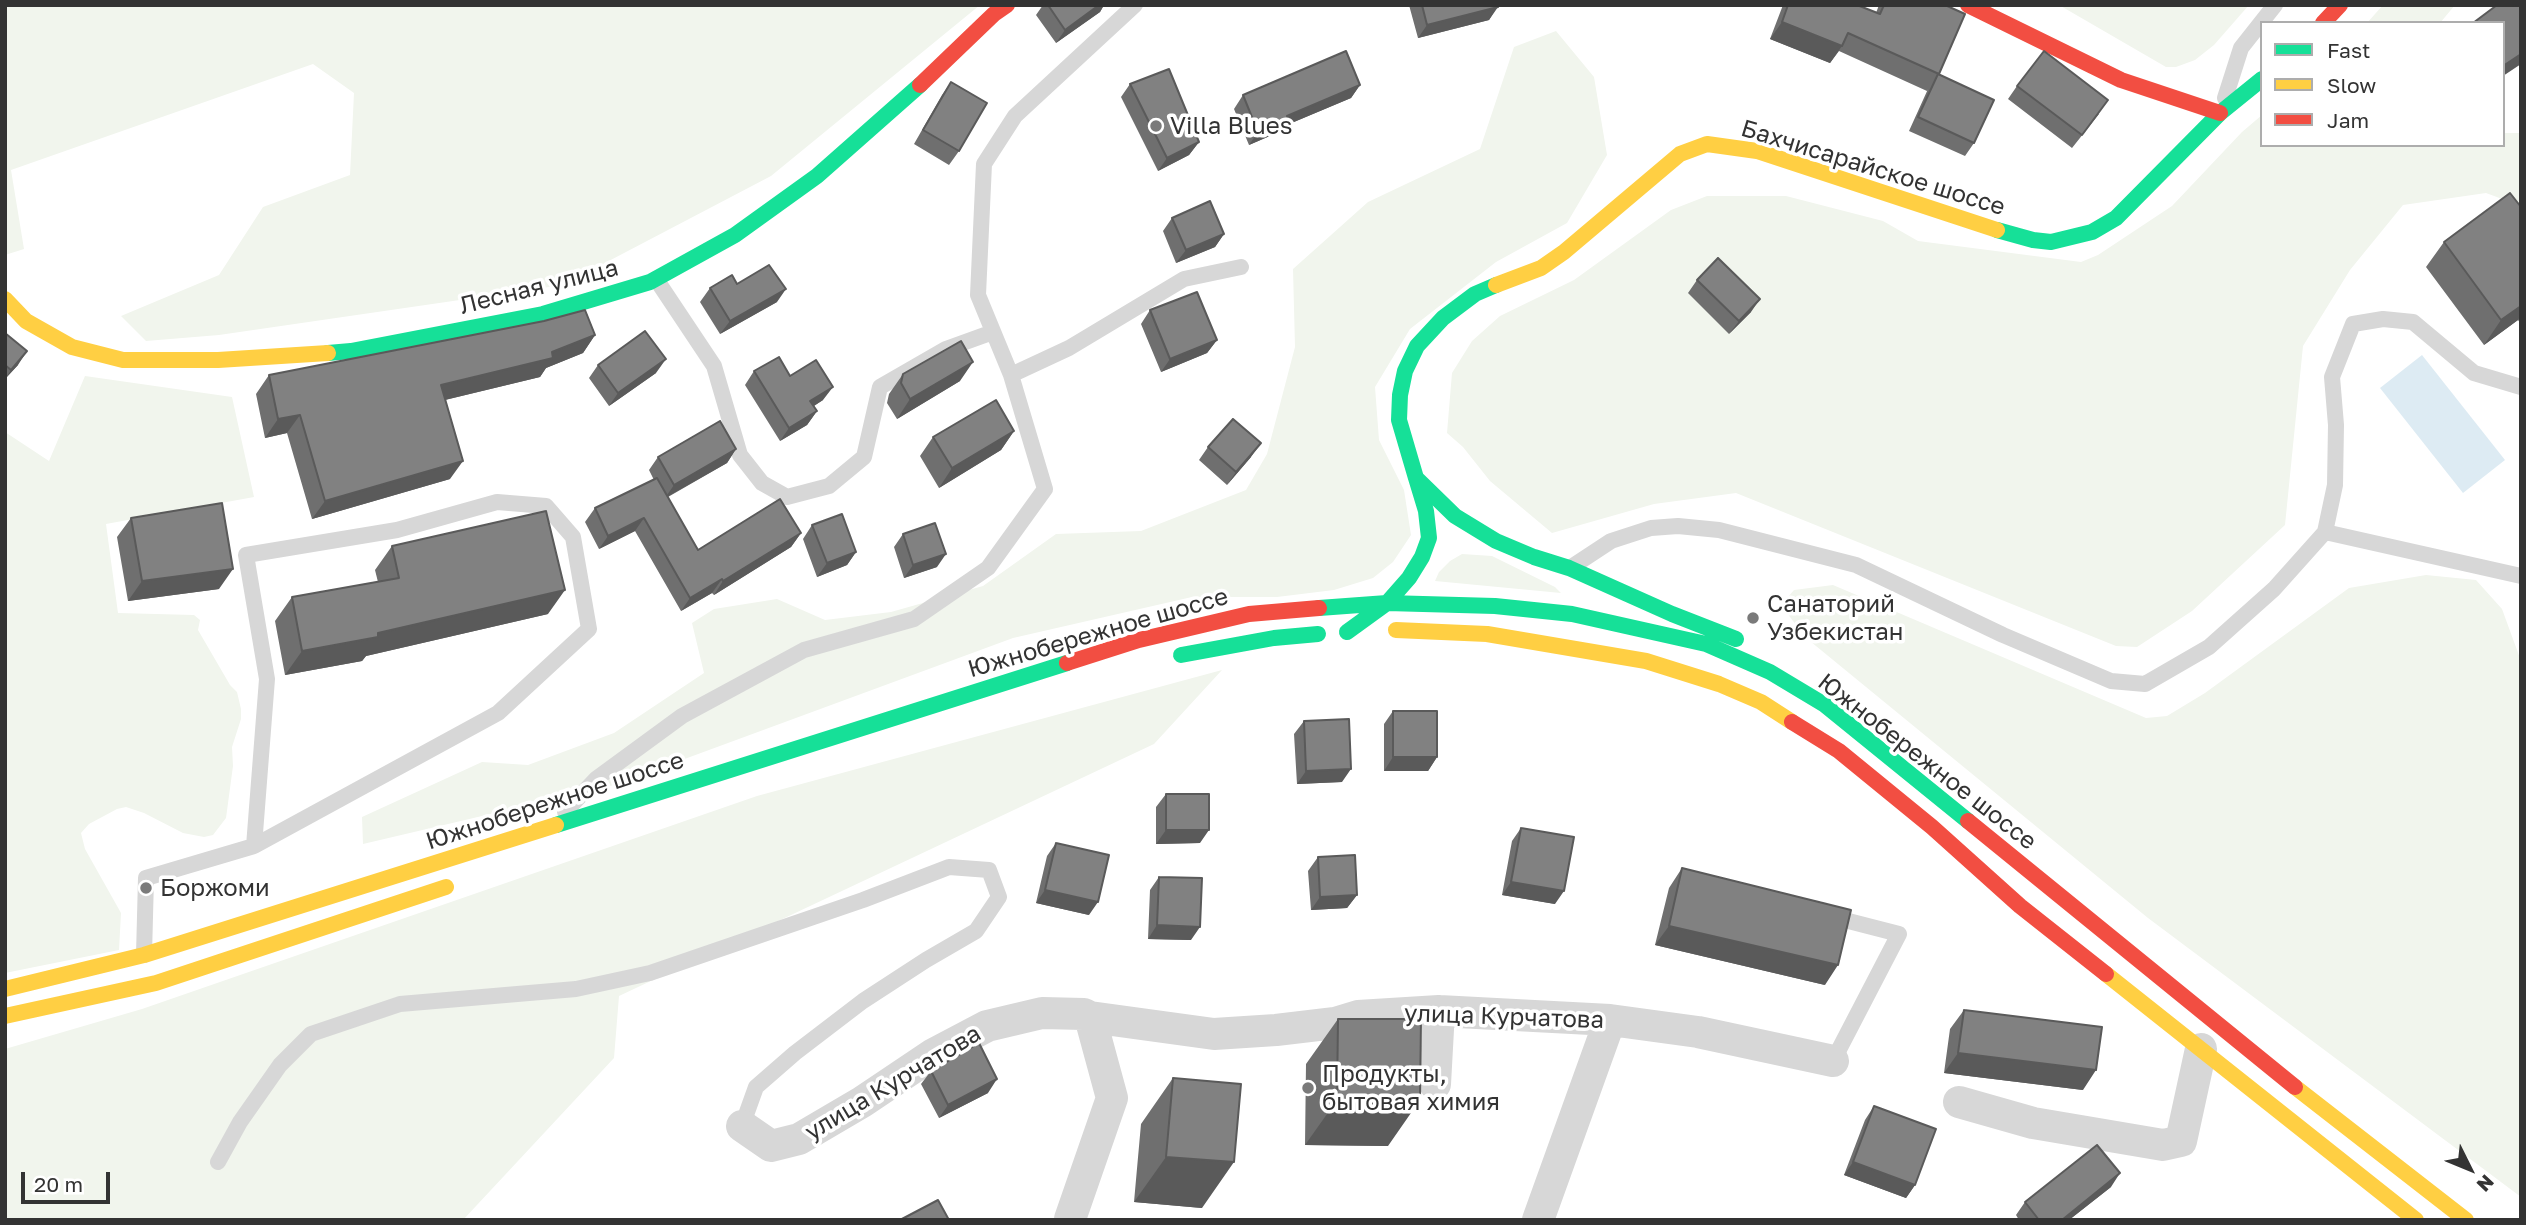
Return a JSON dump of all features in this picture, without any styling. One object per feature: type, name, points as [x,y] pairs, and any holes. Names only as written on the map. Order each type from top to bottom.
[{"type":"main road","name":"Лесная улица","points":[[5,299],[26,321],[72,347],[123,360],[218,360],[351,351],[543,314],[656,279],[735,235],[817,176],[897,108],[994,14],[1007,5]]},
{"type":"main road","points":[[1968,5],[2121,80],[2220,113]]},
{"type":"main road","points":[[2325,21],[2340,5]]},
{"type":"main road","name":"Бахчисарайское шоссе","points":[[1825,705],[1787,673],[1734,638],[1672,614],[1569,568],[1496,541],[1455,516],[1416,478],[1399,420],[1405,370],[1417,346],[1443,318],[1475,294],[1542,268],[1679,154],[1707,144],[1757,151],[1968,222],[2008,234],[2051,242],[2092,232],[2116,218],[2143,194],[2220,113],[2260,81]]},
{"type":"main road","points":[[1347,632],[1387,603],[1409,578],[1422,557],[1429,538],[1426,511],[1416,478]]},
{"type":"main road","points":[[1534,557],[1584,596],[1626,634],[1646,662]]},
{"type":"main road","name":"Южнобережное шоссе","points":[[5,989],[144,955],[1139,640],[1249,614],[1387,603],[1495,606],[1572,614],[1706,644],[1770,672],[1825,705],[2285,1080],[2466,1220]]},
{"type":"main road","name":"Южнобережное шоссе","points":[[1170,657],[1274,638],[1347,632],[1415,630],[1486,634],[1646,662],[1719,684],[1761,702],[1839,751],[1933,827],[2020,906],[2416,1220]]},
{"type":"main road","name":"Южнобережное шоссе","points":[[5,1016],[156,983],[459,883]]},
{"type":"main road","points":[[144,955],[156,983]]},
{"type":"street","points":[[1435,1084],[1439,1010]]},
{"type":"street","name":"улица Курчатова","points":[[743,1126],[771,1146],[800,1139],[932,1055],[987,1026],[1042,1013],[1084,1014],[1214,1034],[1335,1023],[1358,1016],[1439,1010],[1610,1020],[1698,1032],[1833,1061]]},
{"type":"street","points":[[1088,1220],[1069,1219],[1112,1098],[1090,1017]]},
{"type":"street","points":[[1538,1220],[1610,1020]]},
{"type":"street","points":[[1959,1102],[2033,1123],[2163,1145],[2181,1141],[2201,1049]]},
{"type":"lane","points":[[552,825],[596,779],[682,716],[804,650],[914,619],[988,568],[1045,489],[1011,375],[978,295],[984,164],[1015,116],[1135,5]]},
{"type":"lane","points":[[2262,21],[2275,5]]},
{"type":"lane","points":[[2220,113],[2241,48],[2260,24]]},
{"type":"lane","points":[[1011,375],[1069,348],[1184,279],[1241,267]]},
{"type":"lane","points":[[656,279],[714,366],[740,454],[762,483],[787,498],[830,486],[864,457],[880,387],[946,349],[993,332]]},
{"type":"lane","points":[[1569,568],[1611,541],[1651,528],[1678,526],[1719,530],[1856,565],[2003,635],[2111,681],[2145,684],[2209,646],[2274,589],[2325,532],[2335,485],[2336,425],[2332,377],[2353,324],[2383,318],[2413,323],[2474,373],[2521,387]]},
{"type":"lane","points":[[144,955],[145,878],[254,846],[498,713],[589,629],[573,537],[546,506],[497,502],[397,530],[246,555],[267,679],[254,846]]},
{"type":"lane","points":[[2325,532],[2521,576]]},
{"type":"lane","points":[[218,1162],[240,1122],[280,1065],[311,1034],[400,1004],[576,989],[650,973],[863,900],[949,867],[989,870],[999,897],[976,932],[926,960],[863,1001],[795,1053],[756,1087],[743,1126]]},
{"type":"lane","points":[[1818,914],[1899,934],[1833,1061]]},
{"type":"shaded area","points":[[5,5],[980,5],[771,176],[563,285],[219,335],[146,341],[121,316],[219,275],[263,207],[350,175],[354,93],[313,64],[11,170],[24,249],[5,255]]},
{"type":"shaded area","points":[[2059,5],[2249,5],[2214,45],[2195,60],[2176,67],[2166,67]]},
{"type":"shaded area","points":[[2383,5],[2455,5],[2442,21],[2369,21]]},
{"type":"shaded area","points":[[1556,31],[1594,77],[1607,155],[1567,223],[1496,262],[1410,329],[1375,387],[1379,440],[1404,490],[1411,535],[1393,562],[1373,578],[1334,590],[1277,597],[1192,597],[1013,638],[614,785],[363,844],[362,817],[482,762],[528,765],[614,733],[704,673],[692,623],[714,609],[777,599],[825,620],[891,612],[983,586],[1056,534],[1141,531],[1246,490],[1267,454],[1295,347],[1293,269],[1368,202],[1480,149],[1514,47]]},
{"type":"shaded area","points":[[2260,117],[2260,147],[2505,147],[2505,133],[2521,133],[2521,206],[2486,193],[2403,205],[2350,270],[2303,346],[2285,525],[2192,611],[2137,647],[2116,646],[1736,493],[1654,504],[1552,533],[1490,481],[1463,447],[1447,433],[1452,373],[1472,341],[1500,316],[1574,280],[1671,210],[1707,196],[1786,196],[1883,221],[1918,241],[2081,262],[2098,255],[2172,206]]},
{"type":"shaded area","points":[[2422,355],[2505,460],[2463,493],[2380,388]]},
{"type":"shaded area","points":[[85,376],[232,397],[254,497],[106,524],[118,613],[194,615],[200,620],[198,630],[230,685],[237,692],[241,719],[232,747],[233,766],[226,818],[213,835],[204,837],[183,833],[126,807],[89,824],[81,833],[85,849],[121,913],[119,950],[5,973],[5,432],[49,461]]},
{"type":"shaded area","points":[[1462,554],[1492,556],[1555,587],[1561,593],[1435,581],[1439,572],[1450,561]]},
{"type":"shaded area","points":[[2426,575],[2476,580],[2502,609],[2521,661],[2521,1197],[2148,918],[1805,637],[1781,605],[1794,590],[1833,585],[2146,718],[2167,716],[2205,693],[2349,588]]},
{"type":"shaded area","points":[[1222,670],[1154,744],[619,996],[614,1058],[463,1220],[5,1220],[5,1049],[142,1009],[757,796]]},
{"type":"building","points":[[1048,5],[1099,5],[1065,30]]},
{"type":"building","points":[[1422,5],[1498,5],[1498,7],[1427,25]]},
{"type":"building","points":[[1788,5],[1857,5],[1880,14],[1884,5],[1945,5],[1965,14],[1939,74],[1848,33],[1842,46],[1782,22]]},
{"type":"building","points":[[2497,5],[2521,5],[2521,54],[2505,65],[2505,21],[2476,21]]},
{"type":"building","points":[[1346,51],[1360,85],[1287,116],[1288,119],[1258,132],[1243,95]]},
{"type":"building","points":[[2044,51],[2108,100],[2082,135],[2017,86]]},
{"type":"building","points":[[1169,69],[1199,142],[1167,158],[1130,84]]},
{"type":"building","points":[[1938,74],[1994,100],[1974,143],[1918,117]]},
{"type":"building","points":[[951,82],[987,103],[959,151],[923,130]]},
{"type":"building","points":[[2510,193],[2521,207],[2521,306],[2501,320],[2444,242]]},
{"type":"building","points":[[1210,201],[1224,234],[1186,250],[1172,218]]},
{"type":"building","points":[[1718,258],[1760,299],[1739,321],[1697,280]]},
{"type":"building","points":[[769,265],[786,289],[730,321],[710,288],[732,275],[737,284]]},
{"type":"building","points":[[1197,292],[1217,340],[1170,359],[1150,310]]},
{"type":"building","points":[[585,310],[595,335],[552,352],[553,358],[441,385],[463,461],[325,501],[300,415],[278,419],[269,375],[544,321]]},
{"type":"building","points":[[645,331],[666,359],[618,393],[598,365]]},
{"type":"building","points":[[5,333],[27,351],[11,370],[5,365]]},
{"type":"building","points":[[961,341],[973,362],[910,399],[901,383],[903,374]]},
{"type":"building","points":[[779,357],[790,376],[816,360],[833,387],[810,401],[817,411],[789,428],[754,371]]},
{"type":"building","points":[[996,400],[1014,431],[952,468],[933,437]]},
{"type":"building","points":[[1233,419],[1261,443],[1236,472],[1208,447]]},
{"type":"building","points":[[720,421],[736,449],[674,485],[658,457]]},
{"type":"building","points":[[657,478],[698,550],[780,499],[801,533],[690,598],[644,518],[608,536],[595,508]]},
{"type":"building","points":[[222,503],[233,569],[142,581],[131,518]]},
{"type":"building","points":[[546,511],[565,590],[378,633],[378,637],[302,651],[292,597],[399,578],[392,546]]},
{"type":"building","points":[[842,514],[856,552],[827,563],[812,525]]},
{"type":"building","points":[[935,523],[946,554],[913,565],[903,534]]},
{"type":"building","points":[[1393,711],[1437,711],[1437,757],[1393,757]]},
{"type":"building","points":[[1349,719],[1351,769],[1306,771],[1304,721]]},
{"type":"building","points":[[1166,794],[1209,794],[1209,830],[1166,830]]},
{"type":"building","points":[[1521,828],[1574,837],[1564,891],[1511,882]]},
{"type":"building","points":[[1056,843],[1109,855],[1098,902],[1045,890]]},
{"type":"building","points":[[1355,855],[1357,895],[1320,897],[1318,857]]},
{"type":"building","points":[[1682,868],[1851,910],[1838,965],[1669,926]]},
{"type":"building","points":[[1159,877],[1202,878],[1200,927],[1157,925]]},
{"type":"building","points":[[1964,1010],[2102,1027],[2096,1070],[1958,1053]]},
{"type":"building","points":[[1338,1019],[1421,1019],[1420,1100],[1337,1100]]},
{"type":"building","points":[[979,1043],[997,1079],[948,1105],[931,1071]]},
{"type":"building","points":[[1173,1078],[1241,1084],[1234,1162],[1166,1157]]},
{"type":"building","points":[[1874,1106],[1936,1129],[1915,1185],[1853,1162]]},
{"type":"building","points":[[2097,1145],[2120,1173],[2062,1220],[2039,1220],[2025,1202]]},
{"type":"building","points":[[938,1200],[949,1220],[900,1220]]},
{"type":"traffic: fast","points":[[1997,230],[2051,242],[2092,232],[2116,218],[2220,113],[2260,81]]},
{"type":"traffic: fast","points":[[328,353],[351,351],[543,314],[650,282],[735,235],[817,176],[920,85]]},
{"type":"traffic: fast","points":[[1496,285],[1475,294],[1443,318],[1417,346],[1405,371],[1399,420],[1416,478],[1455,516],[1496,541],[1569,568],[1736,639]]},
{"type":"traffic: fast","points":[[1347,632],[1387,603],[1409,578],[1422,557],[1429,538],[1426,511],[1416,478]]},
{"type":"traffic: fast","points":[[1319,608],[1387,603],[1495,606],[1572,614],[1706,644],[1770,672],[1825,705],[1968,821]]},
{"type":"traffic: fast","points":[[1181,655],[1274,638],[1318,634]]},
{"type":"traffic: fast","points":[[556,825],[1067,663]]},
{"type":"traffic: slow","points":[[1496,285],[1541,268],[1564,252],[1680,154],[1707,144],[1757,151],[1997,230]]},
{"type":"traffic: slow","points":[[5,299],[26,321],[72,347],[123,360],[218,360],[328,353]]},
{"type":"traffic: slow","points":[[1396,630],[1487,634],[1646,661],[1719,684],[1761,702],[1792,722]]},
{"type":"traffic: slow","points":[[5,989],[144,955],[556,825]]},
{"type":"traffic: slow","points":[[5,1016],[156,983],[446,887]]},
{"type":"traffic: slow","points":[[2106,974],[2416,1220]]},
{"type":"traffic: slow","points":[[2295,1087],[2466,1220]]},
{"type":"traffic: jam","points":[[920,85],[994,14],[1007,5]]},
{"type":"traffic: jam","points":[[1968,5],[2121,80],[2220,113]]},
{"type":"traffic: jam","points":[[2325,21],[2340,5]]},
{"type":"traffic: jam","points":[[1067,663],[1139,640],[1249,614],[1319,608]]},
{"type":"traffic: jam","points":[[1792,722],[1839,751],[1932,827],[2020,906],[2106,974]]},
{"type":"traffic: jam","points":[[1968,821],[2295,1087]]},
{"type":"place","name":"Villa Blues","points":[[1156,126]]},
{"type":"place","name":"Санаторий Узбекистан","points":[[1753,618]]},
{"type":"place","name":"Боржоми","points":[[146,888]]},
{"type":"place","name":"Продукты, бытовая химия","points":[[1308,1088]]}]
